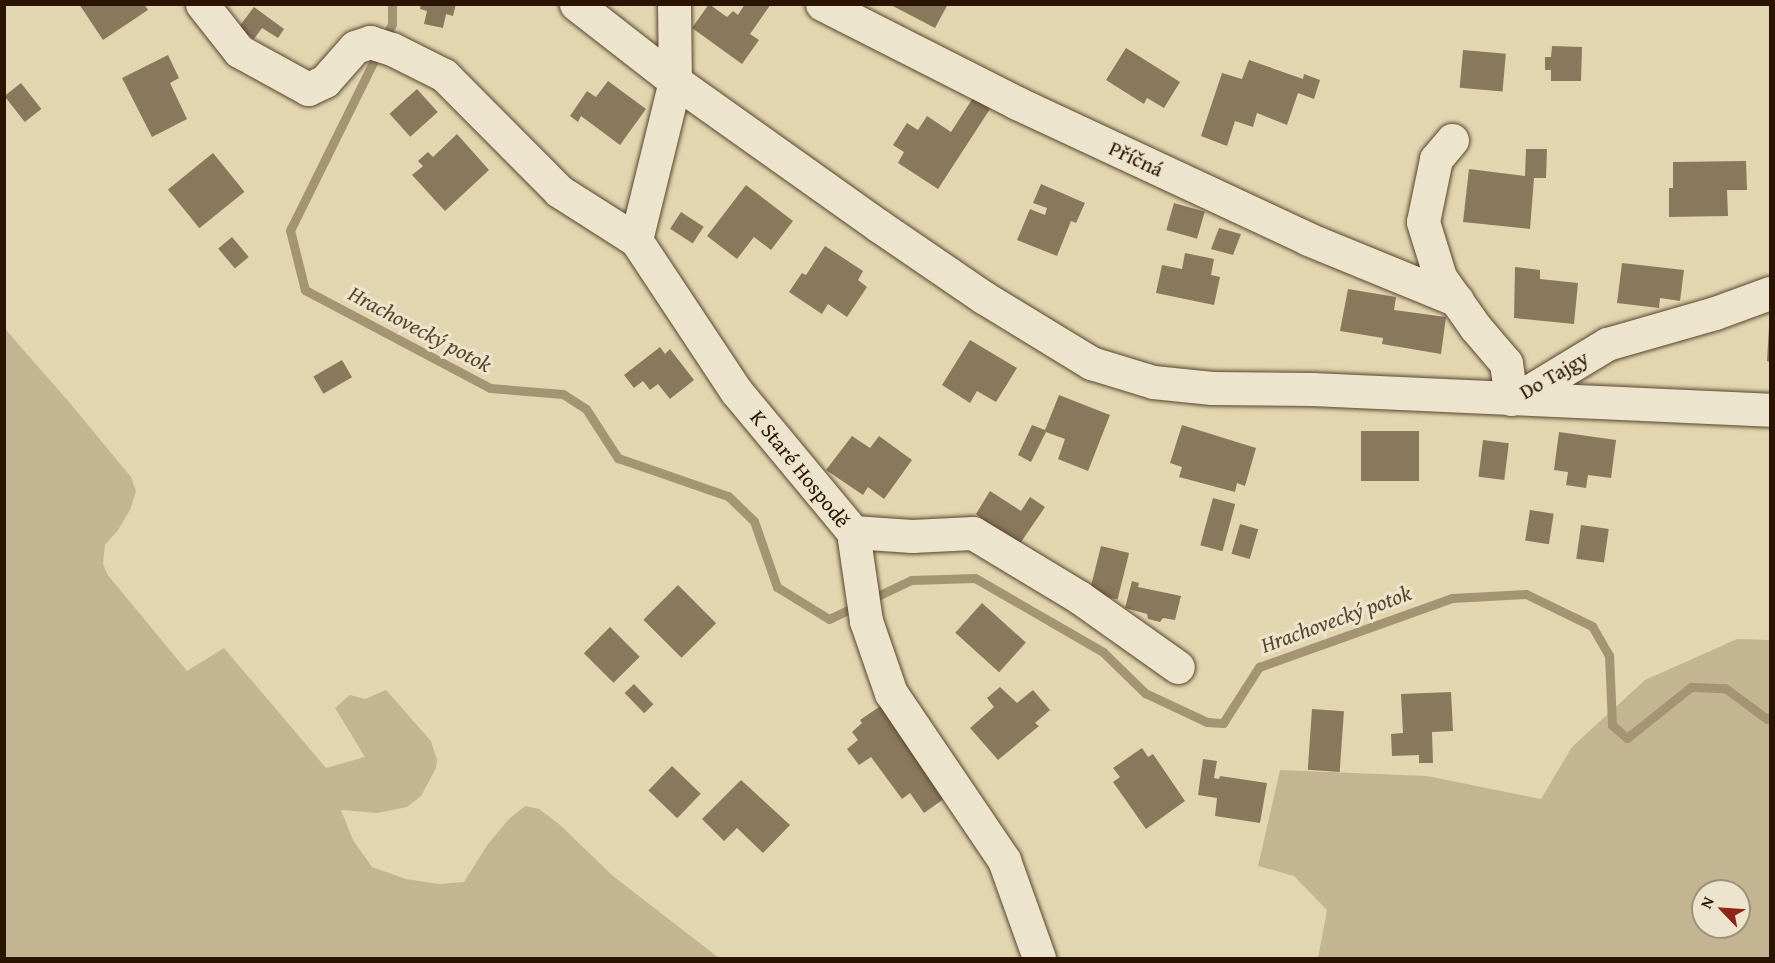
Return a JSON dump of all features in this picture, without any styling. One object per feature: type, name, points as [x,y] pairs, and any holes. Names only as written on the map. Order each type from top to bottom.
[{"type":"street","points":[[202,4],[239,51],[308,88],[325,81],[355,47],[381,45],[444,75],[559,191],[636,240],[675,81],[674,4]]},
{"type":"street","points":[[576,4],[675,81],[983,297],[1091,363],[1153,382],[1212,387],[1770,410]]},
{"type":"street","name":"Příčná","points":[[822,4],[1017,103],[1297,234],[1457,300]]},
{"type":"street","name":"Do Tajgy","points":[[1452,140],[1436,159],[1423,222],[1440,277],[1506,363],[1511,399],[1526,393],[1606,344],[1715,313],[1770,293]]},
{"type":"street","name":"K Staré Hospodě","points":[[636,240],[736,391],[853,532],[866,621],[891,693],[1004,860],[1039,958]]},
{"type":"street","points":[[853,532],[912,536],[973,533],[1079,597],[1178,667]]},
{"type":"shaded area","points":[[5,329],[131,477],[136,491],[130,510],[118,530],[105,545],[103,563],[107,574],[187,671],[224,648],[326,768],[365,757],[335,708],[350,695],[365,699],[386,690],[431,741],[437,760],[436,768],[421,796],[407,807],[377,813],[341,810],[353,840],[372,867],[406,879],[439,884],[464,882],[488,844],[509,819],[525,806],[539,809],[559,824],[613,876],[719,958],[5,958]]},
{"type":"shaded area","points":[[1737,639],[1770,640],[1770,958],[1318,958],[1327,910],[1294,876],[1258,866],[1280,770],[1427,776],[1541,799],[1572,747],[1645,680]]},
{"type":"building","points":[[79,4],[144,4],[148,10],[103,40]]},
{"type":"building","points":[[421,4],[456,4],[453,16],[446,14],[443,28],[424,24],[427,11],[420,9]]},
{"type":"building","points":[[709,4],[727,17],[733,11],[738,15],[745,4],[771,4],[750,34],[759,40],[742,64],[692,28]]},
{"type":"building","points":[[889,4],[948,4],[935,28]]},
{"type":"building","points":[[254,7],[284,29],[278,38],[262,28],[254,39],[238,28]]},
{"type":"building","points":[[1552,46],[1582,47],[1581,81],[1551,81],[1551,70],[1545,70],[1545,57],[1551,57]]},
{"type":"building","points":[[1126,48],[1180,82],[1164,108],[1147,98],[1144,104],[1106,80]]},
{"type":"building","points":[[1463,50],[1506,54],[1503,92],[1460,88]]},
{"type":"building","points":[[168,55],[179,78],[170,83],[187,119],[152,137],[122,78]]},
{"type":"building","points":[[1249,60],[1303,79],[1304,74],[1320,80],[1314,99],[1298,93],[1287,125],[1257,113],[1253,127],[1235,121],[1227,146],[1201,136],[1222,73],[1242,79]]},
{"type":"building","points":[[608,81],[646,109],[620,145],[581,116],[578,122],[570,116],[587,91],[596,97]]},
{"type":"building","points":[[21,83],[41,109],[25,122],[4,96]]},
{"type":"building","points":[[417,89],[438,112],[410,137],[390,114]]},
{"type":"building","points":[[973,98],[990,109],[938,189],[898,163],[904,152],[893,145],[907,123],[918,130],[927,116],[951,132]]},
{"type":"building","points":[[457,134],[489,170],[445,211],[412,175],[423,166],[418,161],[428,152],[433,157]]},
{"type":"building","points":[[1526,149],[1547,149],[1546,178],[1534,178],[1530,229],[1463,222],[1469,169],[1525,176]]},
{"type":"building","points":[[213,153],[244,192],[199,228],[168,190]]},
{"type":"building","points":[[1746,161],[1747,190],[1727,190],[1728,216],[1669,217],[1669,188],[1673,188],[1673,162]]},
{"type":"building","points":[[1041,184],[1085,203],[1076,223],[1071,221],[1057,256],[1017,240],[1030,209],[1045,215],[1047,208],[1033,203]]},
{"type":"building","points":[[746,185],[793,221],[771,250],[754,237],[737,259],[707,236]]},
{"type":"building","points":[[1174,203],[1205,212],[1197,239],[1166,230]]},
{"type":"building","points":[[681,212],[704,227],[693,243],[670,229]]},
{"type":"building","points":[[1219,228],[1241,234],[1233,255],[1211,249]]},
{"type":"building","points":[[232,237],[249,257],[235,268],[218,249]]},
{"type":"building","points":[[825,246],[863,271],[858,280],[867,287],[847,317],[828,304],[822,314],[789,292],[802,273],[806,275]]},
{"type":"building","points":[[1185,253],[1214,259],[1211,275],[1220,277],[1214,305],[1156,293],[1162,265],[1182,269]]},
{"type":"building","points":[[1622,263],[1684,270],[1680,301],[1660,298],[1659,308],[1617,303]]},
{"type":"building","points":[[1515,267],[1540,270],[1540,279],[1578,283],[1574,324],[1514,318]]},
{"type":"building","points":[[1348,289],[1396,297],[1394,310],[1446,317],[1441,354],[1382,344],[1383,338],[1340,331]]},
{"type":"building","points":[[1770,328],[1770,362],[1767,361]]},
{"type":"building","points":[[970,340],[1017,368],[996,402],[977,391],[970,403],[942,385]]},
{"type":"building","points":[[660,347],[665,354],[670,349],[694,380],[670,399],[658,384],[650,390],[643,381],[634,388],[624,375]]},
{"type":"building","points":[[342,360],[352,377],[323,394],[313,376]]},
{"type":"building","points":[[1059,395],[1110,415],[1088,471],[1058,459],[1065,439],[1046,432],[1031,462],[1018,455],[1032,425],[1045,430]]},
{"type":"building","points":[[1182,425],[1256,448],[1245,486],[1237,483],[1235,492],[1179,477],[1182,467],[1170,463]]},
{"type":"building","points":[[1361,431],[1419,431],[1419,481],[1361,481]]},
{"type":"building","points":[[1559,432],[1616,440],[1611,478],[1588,475],[1586,488],[1566,485],[1568,472],[1554,470]]},
{"type":"building","points":[[852,436],[870,448],[879,436],[912,460],[884,499],[868,487],[863,495],[826,470]]},
{"type":"building","points":[[1483,440],[1509,443],[1504,480],[1478,477]]},
{"type":"building","points":[[990,491],[1021,511],[1030,497],[1045,507],[1019,545],[976,514]]},
{"type":"building","points":[[1213,498],[1235,504],[1223,551],[1200,545]]},
{"type":"building","points":[[1530,510],[1554,514],[1549,544],[1525,541]]},
{"type":"building","points":[[1240,524],[1258,529],[1250,559],[1231,554]]},
{"type":"building","points":[[1581,525],[1609,529],[1604,563],[1576,559]]},
{"type":"building","points":[[1101,546],[1129,553],[1118,600],[1089,593]]},
{"type":"building","points":[[1132,581],[1139,583],[1138,587],[1181,596],[1175,620],[1163,618],[1160,622],[1148,619],[1147,614],[1125,608]]},
{"type":"building","points":[[678,585],[716,623],[682,658],[643,620]]},
{"type":"building","points":[[982,603],[1026,642],[999,672],[955,633]]},
{"type":"building","points":[[610,627],[640,657],[614,683],[584,653]]},
{"type":"building","points":[[634,684],[653,704],[644,713],[625,693]]},
{"type":"building","points":[[1000,687],[1017,703],[1033,690],[1050,710],[1035,723],[1039,726],[998,760],[970,728],[994,707],[987,698]]},
{"type":"building","points":[[1451,692],[1453,731],[1432,732],[1433,763],[1419,763],[1419,755],[1392,756],[1391,734],[1403,733],[1401,694]]},
{"type":"building","points":[[882,705],[948,796],[924,813],[910,793],[902,799],[871,757],[859,765],[847,749],[858,740],[852,732],[862,723],[860,720]]},
{"type":"building","points":[[1312,709],[1344,711],[1340,772],[1308,770]]},
{"type":"building","points":[[1142,748],[1148,757],[1153,754],[1185,801],[1146,829],[1113,782],[1120,777],[1113,768]]},
{"type":"building","points":[[1203,759],[1217,761],[1214,778],[1219,779],[1220,776],[1267,783],[1260,823],[1215,816],[1217,798],[1198,795]]},
{"type":"building","points":[[672,766],[701,794],[677,818],[648,790]]},
{"type":"building","points":[[741,780],[790,825],[763,853],[737,828],[724,841],[702,819]]},
{"type":"waterway","name":"Hrachovecký potok","points":[[392,4],[392,24],[290,230],[305,290],[490,388],[563,394],[586,409],[618,458],[728,496],[754,521],[777,587],[829,619],[911,580],[975,578],[1103,652],[1145,693],[1207,722],[1223,723],[1259,667],[1452,598],[1526,594],[1592,626],[1609,655],[1612,725],[1627,738],[1691,687],[1725,688],[1767,719],[1770,717]]}]
